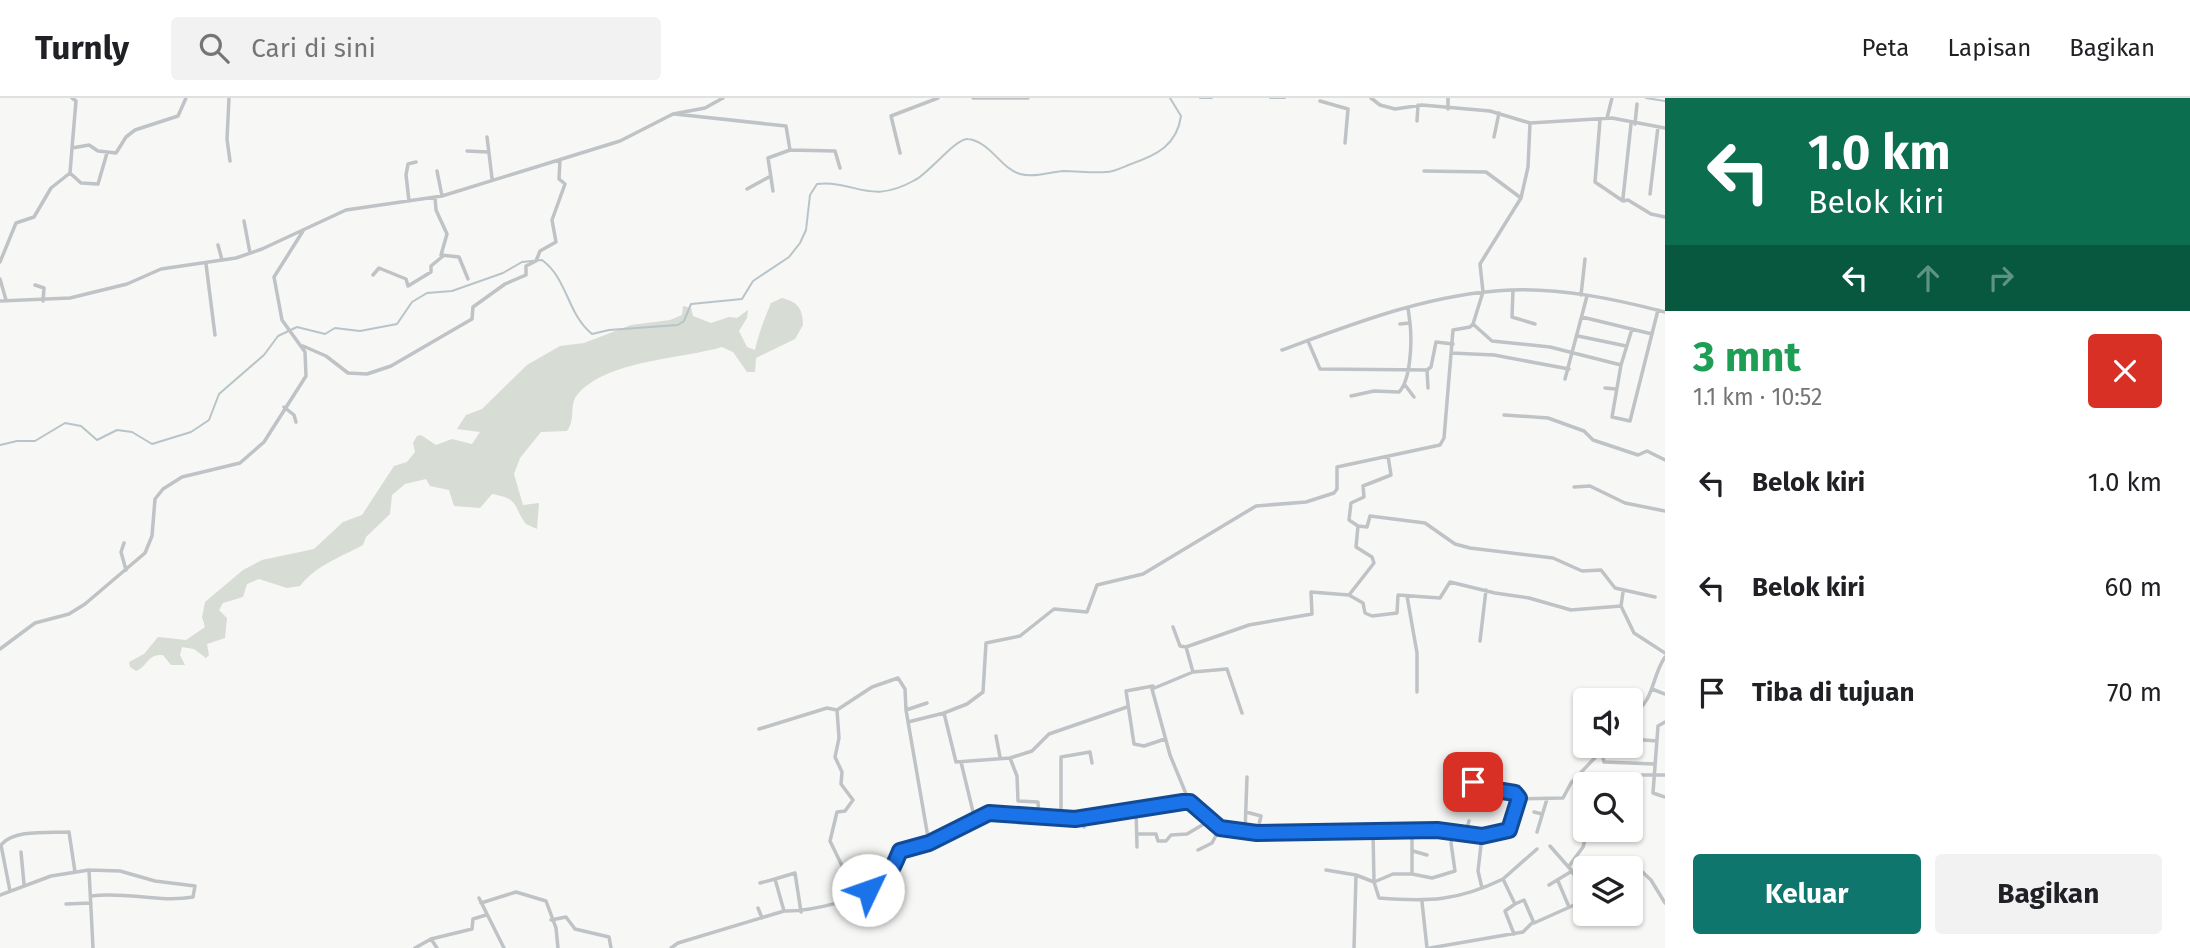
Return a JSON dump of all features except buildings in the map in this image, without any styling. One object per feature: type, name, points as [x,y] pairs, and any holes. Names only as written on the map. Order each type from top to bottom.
[{"type":"street","points":[[0,262],[16,223],[34,217],[51,188],[70,173],[76,101],[72,98]]},
{"type":"street","points":[[72,148],[89,145],[107,153],[116,153],[126,137],[135,130],[178,116],[186,98]]},
{"type":"street","points":[[229,98],[227,139],[230,161]]},
{"type":"street","points":[[0,279],[3,300],[43,301],[106,290],[160,269],[206,264],[250,253],[346,210],[435,197],[560,160],[620,141],[673,114],[705,108],[723,98]]},
{"type":"street","points":[[900,153],[891,116],[938,98]]},
{"type":"street","points":[[973,98],[1028,98]]},
{"type":"street","points":[[1371,98],[1389,108],[1418,105],[1499,113],[1530,123],[1607,118],[1665,128]]},
{"type":"street","points":[[1448,98],[1448,109]]},
{"type":"street","points":[[1607,118],[1612,98]]},
{"type":"street","points":[[1320,101],[1348,109],[1345,143]]},
{"type":"street","points":[[1623,201],[1637,104]]},
{"type":"street","points":[[1417,121],[1418,105]]},
{"type":"street","points":[[1494,137],[1499,113]]},
{"type":"street","points":[[673,114],[786,126],[790,150]]},
{"type":"street","points":[[1600,120],[1594,179],[1623,201],[1628,200],[1651,214],[1663,217]]},
{"type":"street","points":[[908,722],[967,704],[983,692],[986,643],[1020,636],[1054,609],[1087,612],[1097,585],[1141,575],[1256,506],[1308,502],[1334,493],[1337,489],[1337,467],[1443,442],[1454,328],[1467,328],[1473,324],[1483,292],[1480,264],[1521,198],[1528,167],[1530,123]]},
{"type":"street","points":[[1650,194],[1658,127]]},
{"type":"street","points":[[487,137],[492,178]]},
{"type":"street","points":[[773,191],[769,177],[769,157],[790,150],[835,151],[840,168]]},
{"type":"street","points":[[467,151],[488,152]]},
{"type":"street","points":[[70,173],[81,183],[98,184],[107,153]]},
{"type":"street","points":[[301,345],[326,356],[348,373],[375,373],[472,319],[473,307],[505,284],[526,275],[526,266],[556,241],[552,220],[565,184],[559,179],[560,160]]},
{"type":"street","points":[[409,201],[406,169],[408,163],[416,162]]},
{"type":"street","points":[[437,171],[442,195]]},
{"type":"street","points":[[1424,171],[1486,172],[1521,198]]},
{"type":"street","points":[[747,189],[769,177]]},
{"type":"street","points":[[435,197],[436,212],[447,234],[441,254],[443,256]]},
{"type":"street","points":[[244,221],[250,253]]},
{"type":"street","points":[[0,649],[35,623],[69,614],[126,570],[149,545],[155,499],[163,489],[182,477],[232,466],[249,457],[264,442],[306,376],[307,361],[301,345],[282,320],[274,277],[304,229]]},
{"type":"street","points":[[218,245],[222,260]]},
{"type":"street","points":[[373,275],[378,268],[386,269],[406,279],[409,286],[431,272],[431,266],[443,256],[459,257],[468,279]]},
{"type":"street","points":[[1581,295],[1585,259]]},
{"type":"street","points":[[206,264],[215,335]]},
{"type":"street","points":[[35,285],[44,288],[43,301]]},
{"type":"street","points":[[1555,285],[1555,292]]},
{"type":"street","points":[[1513,290],[1512,317],[1535,324]]},
{"type":"street","points":[[1282,350],[1408,308],[1483,292],[1555,292],[1665,312]]},
{"type":"street","points":[[1566,379],[1587,296]]},
{"type":"street","points":[[1351,396],[1374,391],[1399,392],[1405,385],[1410,370],[1408,308]]},
{"type":"street","points":[[1632,329],[1621,365],[1612,417],[1630,421],[1658,310]]},
{"type":"street","points":[[1582,317],[1652,334]]},
{"type":"street","points":[[1400,324],[1410,323]]},
{"type":"street","points":[[1473,324],[1492,341],[1573,352],[1621,365]]},
{"type":"street","points":[[1578,336],[1626,345]]},
{"type":"street","points":[[1308,341],[1323,370],[1373,367],[1427,370],[1431,367],[1435,343],[1452,344]]},
{"type":"street","points":[[1451,353],[1494,355],[1569,369]]},
{"type":"street","points":[[1427,370],[1428,388]]},
{"type":"street","points":[[1405,385],[1413,397]]},
{"type":"street","points":[[1605,388],[1616,389]]},
{"type":"street","points":[[285,407],[294,415],[296,422]]},
{"type":"street","points":[[1504,415],[1548,418],[1582,431],[1593,440],[1609,446],[1639,455],[1647,451],[1665,460]]},
{"type":"street","points":[[1388,456],[1391,475],[1363,486],[1364,497],[1351,503],[1349,520],[1358,526],[1368,526],[1370,516],[1425,523],[1462,546],[1553,558],[1582,571],[1601,570],[1607,574],[1613,587],[1623,592],[1655,597]]},
{"type":"street","points":[[1574,487],[1590,486],[1625,503],[1665,511]]},
{"type":"street","points":[[1349,595],[1374,564],[1369,555],[1356,549],[1358,526]]},
{"type":"street","points":[[124,543],[121,552],[126,570]]},
{"type":"street","points":[[1172,627],[1180,646],[1186,647],[1249,625],[1312,614],[1311,592],[1349,595],[1363,603],[1365,613],[1372,616],[1397,613],[1397,596],[1440,598],[1450,582],[1530,598],[1571,610],[1621,606]]},
{"type":"street","points":[[1480,641],[1486,590]]},
{"type":"street","points":[[1623,592],[1621,606],[1634,633],[1665,655],[1643,708]]},
{"type":"street","points":[[1407,596],[1417,650],[1417,692]]},
{"type":"street","points":[[1186,647],[1193,673]]},
{"type":"street","points":[[1165,739],[1144,746],[1134,745],[1126,690],[1153,686],[1193,673],[1227,668],[1242,713]]},
{"type":"street","points":[[760,729],[827,708],[837,710],[872,687],[900,678],[905,689],[906,710],[929,843]]},
{"type":"street","points":[[1153,686],[1165,739],[1190,802],[1220,828],[1257,833],[1453,832],[1482,836],[1509,830],[1519,798]]},
{"type":"street","points":[[1652,689],[1665,694]]},
{"type":"street","points":[[906,710],[928,704]]},
{"type":"street","points":[[944,713],[955,760],[961,762],[1010,758],[1032,751],[1049,734],[1127,706]]},
{"type":"street","points":[[837,710],[839,738],[835,757],[842,774],[841,784],[853,800],[845,811],[837,812],[830,841],[846,874],[851,899]]},
{"type":"street","points":[[1665,722],[1658,725],[1654,764],[1654,794],[1665,797]]},
{"type":"street","points":[[996,736],[1000,757]]},
{"type":"street","points":[[1643,740],[1657,741]]},
{"type":"street","points":[[1061,818],[1060,758],[1090,752],[1093,763]]},
{"type":"street","points":[[1010,758],[1017,776],[1018,801],[1038,802],[1039,818]]},
{"type":"street","points":[[1459,772],[1479,785],[1512,792],[1519,798],[1536,796],[1548,799],[1564,797],[1571,783],[1597,758]]},
{"type":"street","points":[[1604,758],[1604,762],[1654,764]]},
{"type":"street","points":[[961,762],[975,820]]},
{"type":"street","points":[[1643,775],[1665,775]]},
{"type":"street","points":[[1245,832],[1247,777]]},
{"type":"street","points":[[1537,831],[1548,799]]},
{"type":"street","points":[[671,948],[678,943],[784,911],[802,912],[851,899],[879,886],[900,851],[929,843],[996,812],[1039,818],[1085,818],[1190,802]]},
{"type":"street","points":[[1136,809],[1137,847]]},
{"type":"street","points":[[1246,812],[1261,816],[1257,833]]},
{"type":"street","points":[[1534,812],[1542,814]]},
{"type":"street","points":[[1084,827],[1085,818]]},
{"type":"street","points":[[1137,834],[1157,834],[1158,841],[1166,841],[1171,835],[1187,834],[1209,821]]},
{"type":"street","points":[[1465,834],[1469,821]]},
{"type":"street","points":[[1198,850],[1212,843],[1220,828]]},
{"type":"street","points":[[1373,831],[1374,882],[1379,898],[1422,902],[1447,900],[1503,879],[1536,849]]},
{"type":"street","points":[[10,891],[0,853],[2,843],[18,835],[69,832],[75,872]]},
{"type":"street","points":[[1412,832],[1412,874]]},
{"type":"street","points":[[1326,870],[1356,875],[1374,882],[1393,874],[1432,878],[1455,871],[1451,850],[1453,832]]},
{"type":"street","points":[[1482,836],[1478,872],[1482,888]]},
{"type":"street","points":[[1569,866],[1584,842]]},
{"type":"street","points":[[1549,885],[1572,871],[1550,846]]},
{"type":"street","points":[[21,852],[24,885]]},
{"type":"street","points":[[1413,852],[1427,855]]},
{"type":"street","points":[[89,870],[93,948]]},
{"type":"street","points":[[0,895],[24,885],[89,870],[120,871],[155,881],[195,886],[190,898],[166,901],[125,894],[91,896]]},
{"type":"street","points":[[1643,872],[1665,903]]},
{"type":"street","points":[[760,883],[795,873],[802,912]]},
{"type":"street","points":[[1354,948],[1356,875]]},
{"type":"street","points":[[775,879],[784,911]]},
{"type":"street","points":[[1503,879],[1515,904]]},
{"type":"street","points":[[1558,881],[1569,907]]},
{"type":"street","points":[[504,948],[480,901],[519,892],[546,901],[556,928],[558,948]]},
{"type":"street","points":[[1514,934],[1505,911],[1515,904],[1524,900],[1533,922]]},
{"type":"street","points":[[1422,902],[1429,948],[1525,931],[1533,922],[1573,906]]},
{"type":"street","points":[[66,904],[90,903]]},
{"type":"street","points":[[758,908],[762,918]]},
{"type":"street","points":[[415,948],[431,939],[472,929],[473,919],[486,915]]},
{"type":"street","points":[[551,920],[567,917],[575,929],[610,937],[611,948]]},
{"type":"street","points":[[431,939],[437,948]]},
{"type":"shaded area","points":[[782,298],[798,307],[803,325],[795,339],[756,358],[755,372],[747,372],[733,352],[722,347],[645,362],[606,374],[577,395],[567,431],[541,432],[520,458],[514,474],[523,505],[539,503],[537,529],[526,524],[514,504],[507,498],[492,494],[480,508],[454,506],[449,490],[430,486],[426,479],[405,484],[392,495],[390,514],[366,537],[363,545],[321,567],[300,586],[287,588],[259,579],[247,584],[243,597],[223,603],[219,610],[227,618],[225,638],[207,644],[209,655],[206,658],[194,649],[182,647],[180,655],[185,665],[171,665],[163,655],[158,655],[136,671],[130,667],[129,662],[144,654],[158,637],[186,640],[205,627],[202,617],[205,602],[243,570],[262,560],[314,549],[343,522],[362,515],[394,466],[407,462],[415,452],[413,443],[417,436],[421,435],[436,445],[452,439],[472,444],[480,432],[457,429],[466,415],[482,409],[527,365],[560,346],[584,343],[631,325],[670,320],[682,315],[683,306],[691,308],[693,316],[711,323],[729,317],[737,318],[748,310],[747,318],[739,331],[747,347],[755,350],[771,303]]},
{"type":"waterway","points":[[0,445],[35,441],[65,423],[81,426],[97,440],[117,430],[132,432],[152,444],[191,432],[209,420],[219,394],[264,355],[278,336],[297,327],[325,334],[335,328],[360,331],[397,324],[412,302],[427,293],[452,291],[503,273],[522,262],[542,260],[551,268],[563,286],[577,317],[592,334],[609,330],[678,325],[684,321],[691,304],[742,299],[753,281],[789,257],[806,230],[810,195],[817,184],[842,185],[874,192],[886,191],[915,180],[957,144],[968,139],[983,145],[1020,174],[1112,171],[1149,157],[1170,142],[1181,116],[1170,98]]},
{"type":"waterway","points":[[1200,98],[1212,98]]},
{"type":"waterway","points":[[1270,98],[1285,98]]},
{"type":"waterway","points":[[1646,98],[1665,101]]},
{"type":"route","points":[[868,890],[879,886],[886,879],[900,851],[929,843],[996,812],[1039,818],[1075,819],[1173,802],[1190,802],[1208,821],[1220,828],[1257,833],[1437,830],[1482,836],[1509,830],[1519,798],[1515,793],[1490,789],[1473,782]]}]
